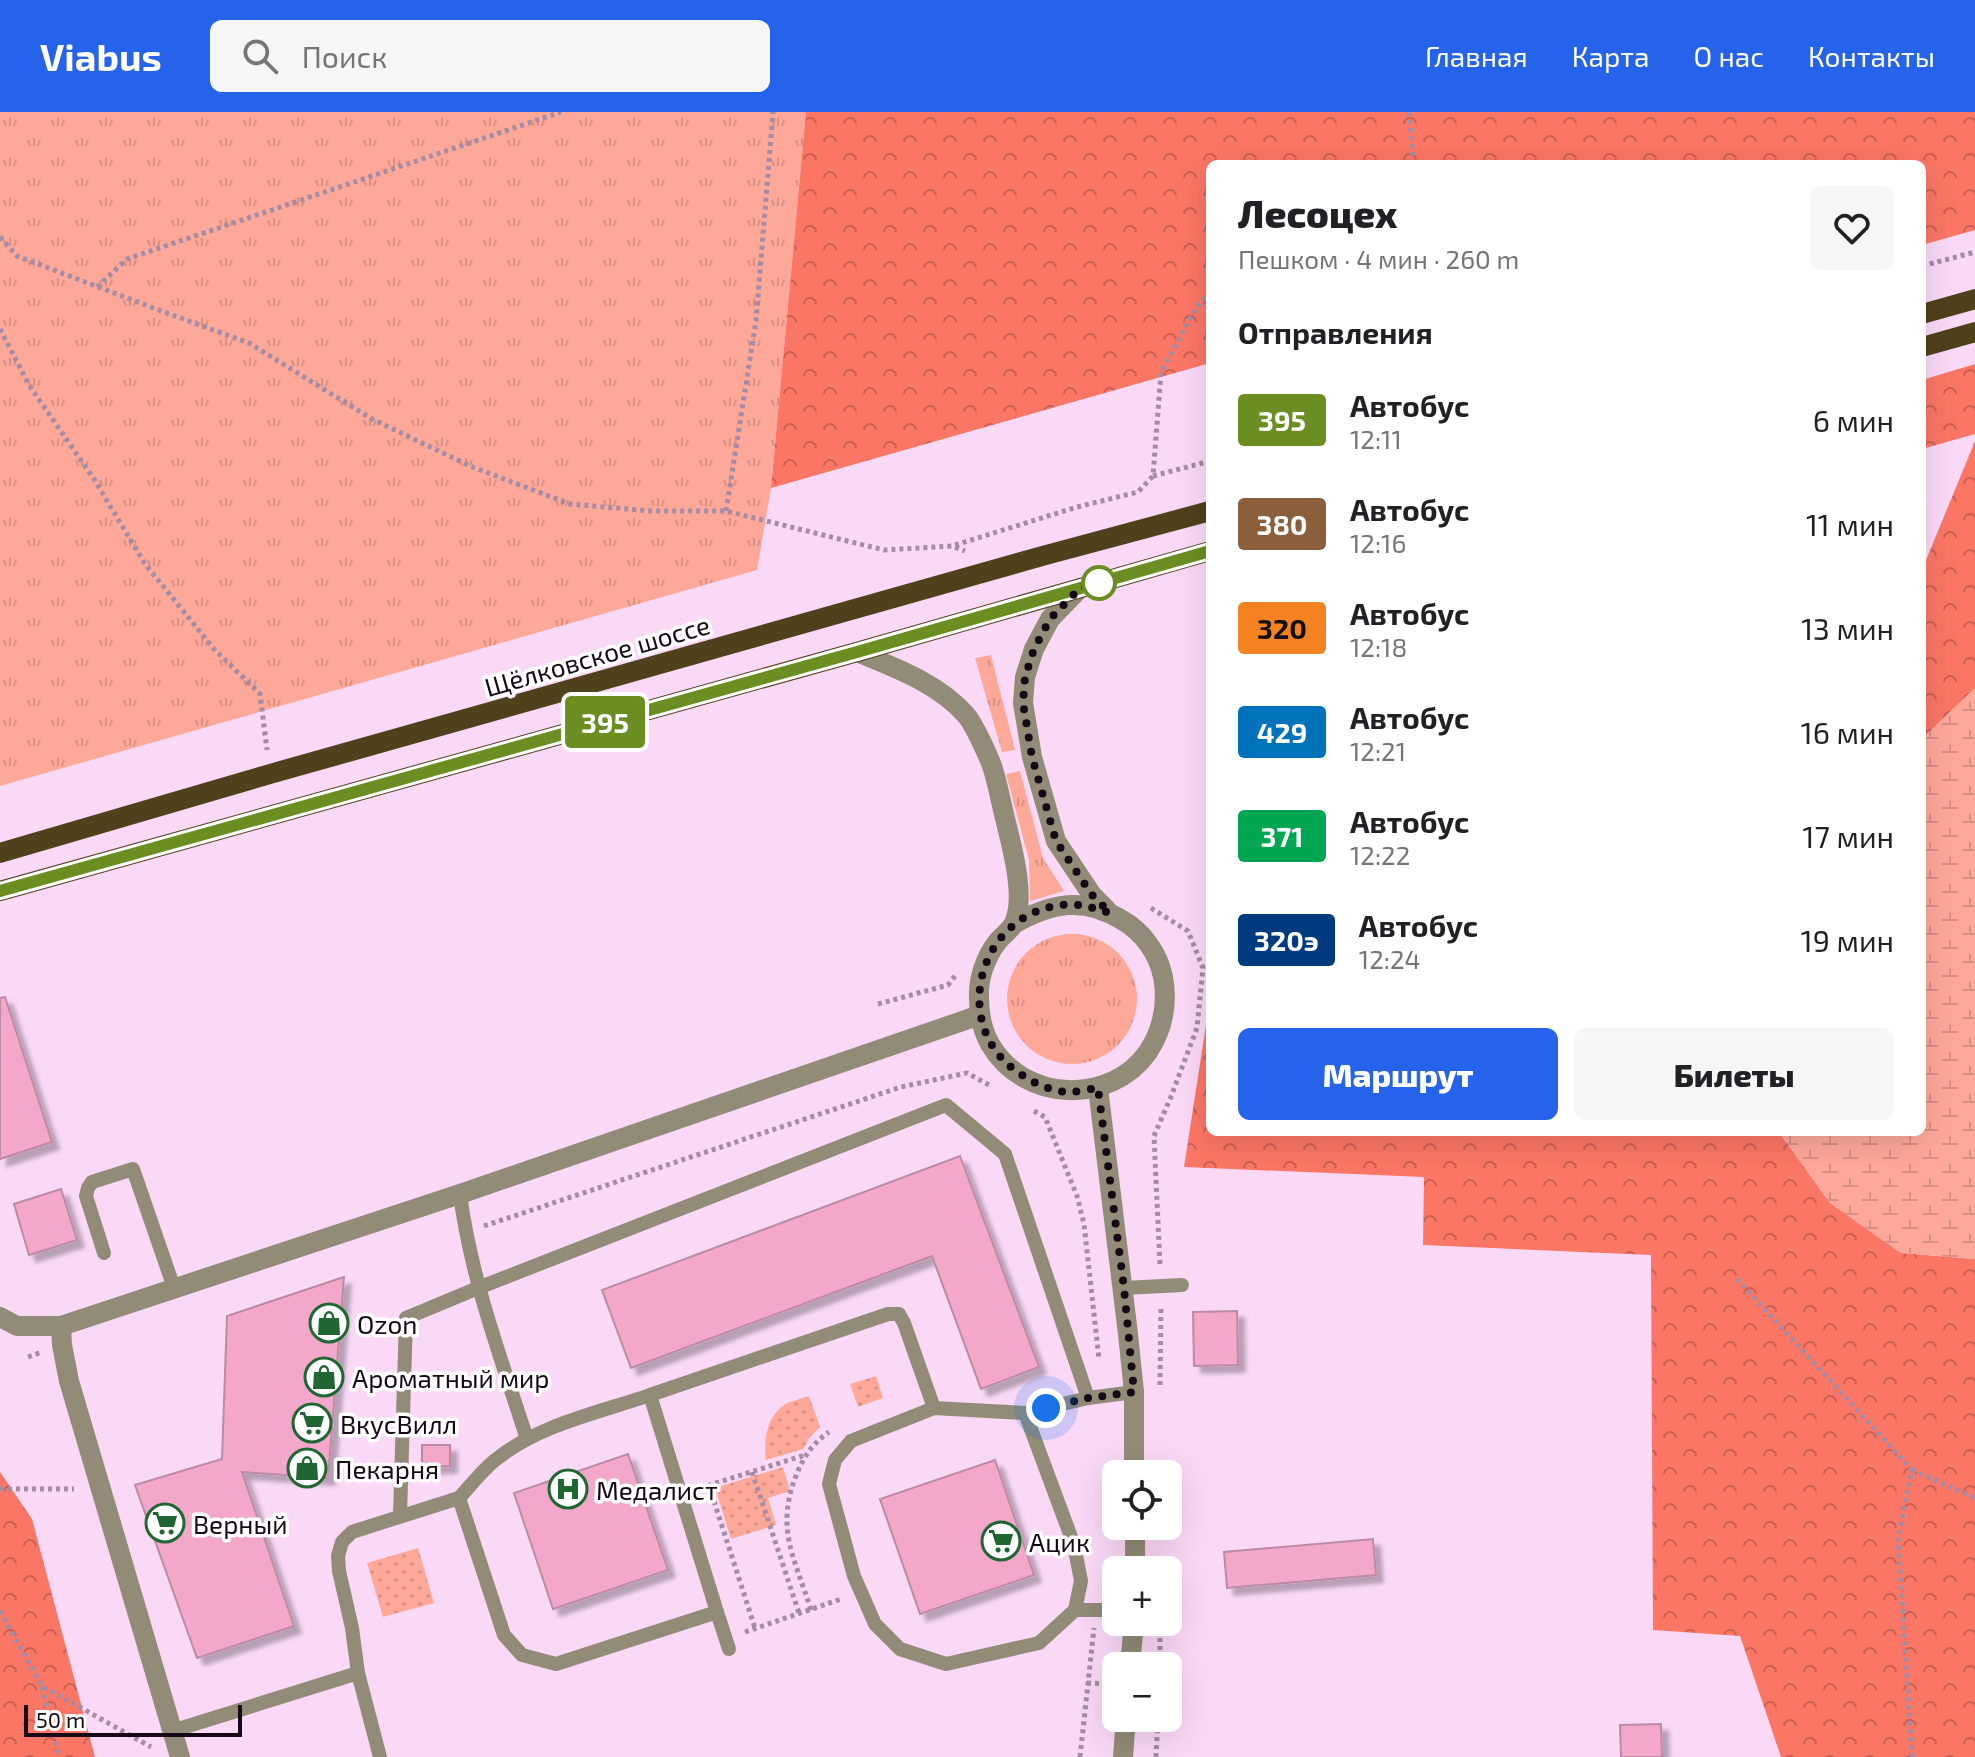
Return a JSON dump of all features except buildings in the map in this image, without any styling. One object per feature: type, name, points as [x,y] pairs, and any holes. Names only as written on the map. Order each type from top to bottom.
[{"type":"main road","points":[[1926,313],[1975,299]]},
{"type":"main road","points":[[1926,346],[1975,332]]},
{"type":"main road","name":"Щёлковское шоссе","points":[[0,853],[1002,567],[1206,512]]},
{"type":"main road","points":[[0,891],[1206,552]]},
{"type":"street","points":[[1080,588],[1050,619],[1034,649],[1025,677],[1023,703],[1032,757],[1056,841],[1092,895],[1110,913]]},
{"type":"street","points":[[857,652],[911,675],[941,692],[968,717],[993,768],[1015,864],[1019,899],[1014,924]]},
{"type":"street","points":[[1060,905],[1086,905],[1110,913],[1132,926],[1149,944],[1160,967],[1166,991],[1164,1017],[1155,1041],[1141,1061],[1122,1078],[1098,1088],[1068,1092],[1037,1085],[1010,1068],[990,1044],[980,1015],[978,989],[984,965],[997,943],[1014,924],[1036,912],[1060,905]]},
{"type":"street","points":[[0,1317],[17,1326],[61,1336],[174,1288],[460,1194],[980,1015]]},
{"type":"street","points":[[1098,1088],[1124,1288],[1134,1392],[1134,1460]]},
{"type":"street","points":[[61,1336],[69,1381],[180,1757]]},
{"type":"street","points":[[1123,1757],[1125,1732]]},
{"type":"lane","points":[[400,1515],[406,1318],[946,1105],[1005,1154],[1096,1397]]},
{"type":"lane","points":[[104,1253],[86,1196],[88,1188],[92,1182],[133,1169],[174,1288]]},
{"type":"lane","points":[[460,1194],[478,1288],[527,1439]]},
{"type":"lane","points":[[1124,1288],[1182,1285]]},
{"type":"lane","points":[[380,1757],[358,1673],[339,1571],[338,1556],[342,1542],[352,1532],[459,1498],[493,1462],[527,1439],[561,1425],[888,1314],[899,1314],[904,1323],[934,1408]]},
{"type":"lane","points":[[1025,1413],[1074,1545],[1081,1581],[1075,1610],[1039,1643],[946,1664],[900,1649],[875,1624],[854,1576],[829,1484],[835,1460],[851,1441],[934,1408],[1025,1413],[1134,1392]]},
{"type":"lane","points":[[650,1395],[728,1644]]},
{"type":"lane","points":[[459,1498],[504,1635],[522,1655],[556,1664],[717,1612]]},
{"type":"lane","points":[[1075,1610],[1102,1610]]},
{"type":"lane","points":[[172,1731],[358,1673]]},
{"type":"path","points":[[97,287],[127,259],[561,112]]},
{"type":"path","points":[[726,511],[756,321],[773,112]]},
{"type":"path","points":[[1409,112],[1414,160]]},
{"type":"path","points":[[0,237],[17,256],[249,343],[372,419],[470,466],[570,504],[651,511],[726,511],[884,550],[952,546],[1077,507],[1138,492],[1153,476],[1206,462]]},
{"type":"path","points":[[1926,265],[1975,252]]},
{"type":"path","points":[[1153,476],[1161,372],[1197,306],[1206,297]]},
{"type":"path","points":[[0,329],[29,385],[94,479],[145,564],[214,649],[260,694],[270,774]]},
{"type":"path","points":[[952,546],[1002,567]]},
{"type":"path","points":[[878,1004],[948,985],[956,974]]},
{"type":"path","points":[[465,1228],[482,1227],[901,1087],[967,1073],[993,1088]]},
{"type":"path","points":[[1032,1110],[1045,1117],[1077,1196],[1084,1224],[1096,1397]]},
{"type":"path","points":[[1156,1190],[1161,1286],[1160,1396]]},
{"type":"path","points":[[1737,1279],[1912,1470],[1975,1498]]},
{"type":"path","points":[[28,1357],[61,1336]]},
{"type":"path","points":[[680,1495],[851,1441]]},
{"type":"path","points":[[1912,1470],[1898,1538],[1912,1757]]},
{"type":"path","points":[[752,1472],[799,1613]]},
{"type":"path","points":[[709,1486],[755,1628]]},
{"type":"path","points":[[0,1489],[74,1489]]},
{"type":"path","points":[[728,1644],[755,1628],[861,1592]]},
{"type":"path","points":[[1080,1757],[1097,1610]]},
{"type":"path","points":[[0,1611],[42,1686],[59,1757]]},
{"type":"path","points":[[1087,1683],[1102,1684]]},
{"type":"path","points":[[42,1686],[153,1748]]},
{"type":"path","points":[[1156,1757],[1157,1732]]},
{"type":"green space","points":[[0,112],[806,112],[771,488],[757,570],[0,786]]},
{"type":"green space","points":[[806,112],[1975,112],[1975,230],[1926,244],[1926,160],[1206,160],[1206,364],[771,488]]},
{"type":"green space","points":[[1975,364],[1975,434],[1926,448],[1926,379]]},
{"type":"green space","points":[[1975,441],[1975,688],[1926,735],[1926,560]]},
{"type":"green space","points":[[991,655],[1015,750],[1002,752],[975,658]]},
{"type":"green space","points":[[1975,688],[1975,1259],[1901,1253],[1830,1203],[1782,1136],[1926,1136],[1926,735]]},
{"type":"green space","points":[[1020,771],[1043,858],[1064,891],[1030,901],[1029,860],[1006,774]]},
{"type":"green space","points":[[1072,934],[1097,939],[1118,953],[1132,974],[1137,999],[1132,1024],[1118,1045],[1097,1059],[1072,1064],[1047,1059],[1026,1045],[1012,1024],[1007,999],[1012,974],[1026,953],[1047,939]]},
{"type":"green space","points":[[1206,1025],[1206,1136],[1782,1136],[1830,1203],[1901,1253],[1975,1259],[1975,1757],[1781,1757],[1740,1636],[1653,1630],[1651,1255],[1423,1245],[1424,1177],[1184,1167]]},
{"type":"green space","points":[[876,1376],[883,1398],[858,1407],[850,1384]]},
{"type":"green space","points":[[809,1396],[820,1427],[803,1449],[766,1460],[766,1437],[773,1416],[786,1404]]},
{"type":"green space","points":[[783,1467],[790,1491],[768,1498],[776,1525],[731,1539],[715,1488]]},
{"type":"green space","points":[[0,1472],[32,1519],[95,1757],[0,1757]]},
{"type":"green space","points":[[418,1548],[434,1603],[383,1617],[367,1563]]},
{"type":"bus line","name":"395","points":[[0,891],[1206,552]]},
{"type":"place","name":"Ozon","points":[[329,1323]]},
{"type":"place","name":"Ароматный мир","points":[[324,1377]]},
{"type":"place","name":"ВкусВилл","points":[[312,1423]]},
{"type":"place","name":"Пекарня","points":[[307,1468]]},
{"type":"place","name":"Медалист","points":[[568,1489]]},
{"type":"place","name":"Верный","points":[[165,1523]]},
{"type":"place","name":"Ацик","points":[[1001,1541]]},
{"type":"route","points":[[1046,1408],[1134,1392],[1098,1088],[1068,1092],[1037,1085],[1010,1068],[990,1044],[980,1015],[978,989],[984,965],[997,943],[1014,924],[1036,912],[1060,905],[1086,905],[1110,913],[1092,895],[1056,841],[1032,757],[1023,703],[1025,677],[1034,649],[1050,619],[1080,588],[1102,582],[1099,583]]}]
